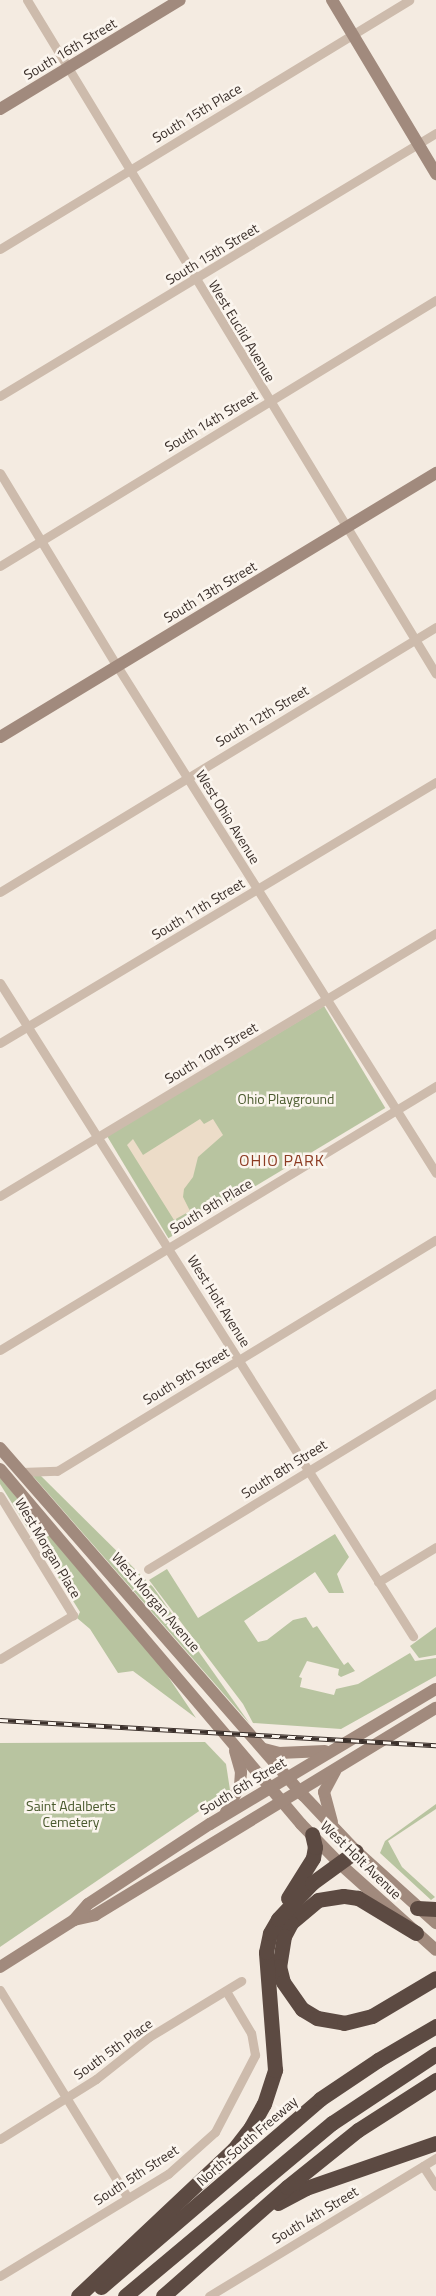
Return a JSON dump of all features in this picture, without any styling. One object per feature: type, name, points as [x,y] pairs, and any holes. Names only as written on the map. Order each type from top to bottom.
[{"type":"highway","points":[[78,2296],[234,2149],[264,2104],[275,2070],[275,2043],[266,1952],[278,1919],[313,1858],[315,1847],[312,1834]]},
{"type":"highway","points":[[278,1919],[312,1883],[356,1851]]},
{"type":"highway","points":[[416,1933],[358,1898],[330,1896],[310,1905],[291,1923],[280,1949],[280,1966],[290,1995],[302,2009],[330,2022],[356,2022],[430,1981]]},
{"type":"highway","points":[[417,1908],[436,1909]]},
{"type":"highway","name":"North-South Freeway","points":[[90,2296],[320,2099],[378,2060],[436,2026]]},
{"type":"highway","points":[[125,2296],[332,2123],[436,2054]]},
{"type":"highway","points":[[163,2296],[234,2233],[358,2130],[436,2080]]},
{"type":"highway","points":[[234,2233],[306,2188],[436,2143]]},
{"type":"street","name":"West Euclid Avenue","points":[[27,0],[345,529],[436,674]]},
{"type":"street","name":"South 16th Street","points":[[0,109],[180,0]]},
{"type":"street","points":[[332,0],[436,174]]},
{"type":"street","name":"South 15th Place","points":[[0,249],[409,0]]},
{"type":"street","name":"South 15th Street","points":[[0,396],[436,133]]},
{"type":"street","name":"South 14th Street","points":[[0,566],[436,300]]},
{"type":"street","name":"West Ohio Avenue","points":[[0,473],[256,890],[436,1174]]},
{"type":"street","name":"South 13th Street","points":[[0,737],[436,473]]},
{"type":"street","name":"South 12th Street","points":[[0,892],[436,627]]},
{"type":"street","name":"South 11th Street","points":[[0,1043],[436,782]]},
{"type":"street","name":"South 10th Street","points":[[0,1196],[436,933]]},
{"type":"street","name":"West Holt Avenue","points":[[0,983],[413,1636]]},
{"type":"street","name":"South 9th Place","points":[[0,1350],[436,1086]]},
{"type":"street","name":"South 9th Street","points":[[21,1472],[57,1471],[436,1240]]},
{"type":"street","name":"South 8th Street","points":[[148,1569],[436,1393]]},
{"type":"street","name":"West Morgan Avenue","points":[[0,1448],[287,1778]]},
{"type":"street","points":[[0,1469],[120,1607],[270,1788]]},
{"type":"street","name":"West Morgan Place","points":[[0,1496],[73,1614],[0,1659]]},
{"type":"street","points":[[378,1582],[436,1547]]},
{"type":"street","name":"South 6th Street","points":[[0,1967],[74,1920],[88,1904],[224,1816],[330,1750],[436,1689]]},
{"type":"street","name":"South 6th Street","points":[[74,1920],[95,1915],[436,1708]]},
{"type":"street","points":[[224,1816],[236,1798],[240,1786],[241,1772],[234,1746]]},
{"type":"street","points":[[263,1749],[279,1753],[330,1750]]},
{"type":"street","points":[[336,1831],[324,1800],[324,1792],[338,1768]]},
{"type":"street","name":"West Holt Avenue","points":[[287,1778],[356,1851],[417,1908],[436,1923]]},
{"type":"street","name":"West Holt Avenue","points":[[270,1788],[340,1863],[436,1950]]},
{"type":"street","name":"South 5th Place","points":[[0,2139],[67,2098],[149,2037],[241,1981]]},
{"type":"street","points":[[0,1990],[128,2198]]},
{"type":"street","name":"South 5th Street","points":[[0,2276],[179,2166],[215,2132],[252,2064],[255,2044],[251,2033],[226,1991]]},
{"type":"street","name":"South 4th Street","points":[[209,2296],[436,2158]]},
{"type":"street","points":[[424,2166],[436,2186]]},
{"type":"green space","name":"Ohio Playground","points":[[324,1006],[385,1108],[168,1238],[107,1136]]},
{"type":"green space","points":[[32,1475],[40,1475],[153,1587],[250,1724]]},
{"type":"green space","points":[[0,1478],[163,1669],[196,1718],[133,1671],[118,1673],[90,1629],[77,1618],[80,1612],[0,1484]]},
{"type":"green space","points":[[335,1534],[349,1557],[337,1574],[344,1593],[329,1593],[315,1572],[244,1621],[258,1642],[267,1640],[293,1620],[306,1617],[313,1628],[317,1626],[344,1665],[348,1662],[355,1671],[341,1677],[338,1675],[339,1669],[307,1661],[299,1677],[302,1678],[300,1687],[334,1695],[336,1689],[358,1684],[410,1653],[415,1661],[436,1658],[436,1676],[341,1729],[253,1723],[243,1704],[149,1580],[167,1569],[198,1618]]},
{"type":"green space","points":[[436,1627],[436,1655],[419,1658],[410,1646]]},
{"type":"green space","name":"Saint Adalberts Cemetery","points":[[205,1742],[226,1764],[230,1790],[0,1947],[0,1743]]},
{"type":"green space","points":[[436,1804],[436,1809],[388,1841],[402,1867],[435,1897],[431,1900],[380,1853],[385,1841]]},
{"type":"shaded area","points":[[200,1119],[204,1124],[213,1119],[223,1135],[198,1157],[193,1177],[184,1189],[183,1197],[190,1211],[174,1220],[127,1145],[133,1139],[143,1155]]},
{"type":"railway","points":[[0,1720],[436,1745]]},
{"type":"district","name":"OHIO PARK","points":[[282,1160]]}]
